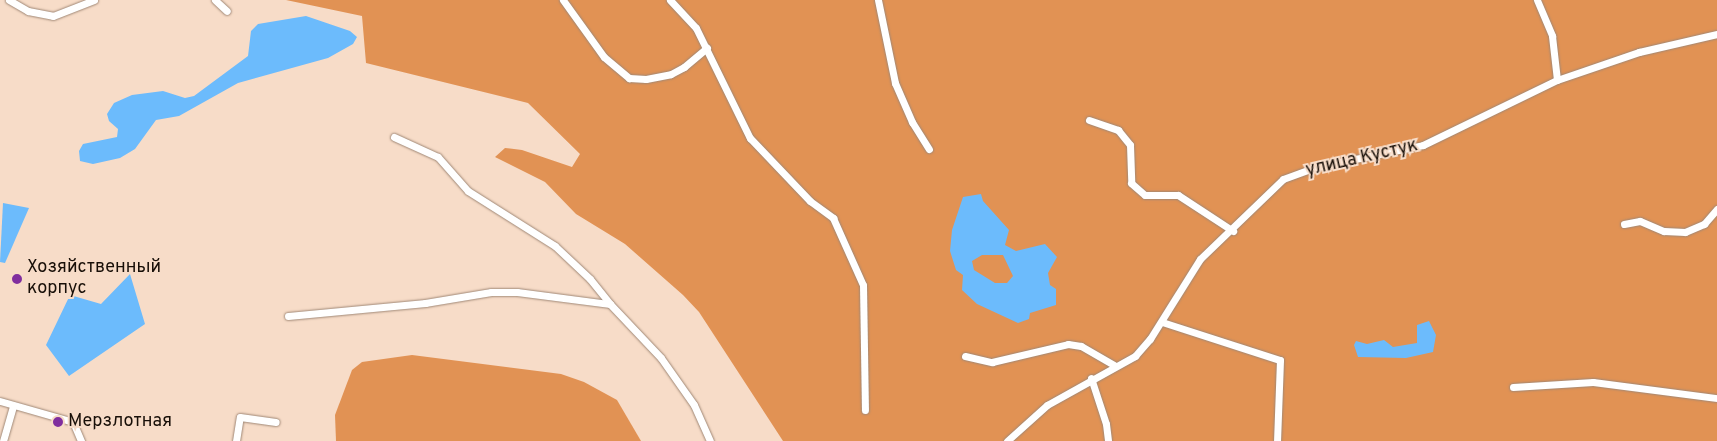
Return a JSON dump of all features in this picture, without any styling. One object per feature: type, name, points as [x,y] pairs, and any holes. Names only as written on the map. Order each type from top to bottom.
[{"type":"street","points":[[9,0],[28,11],[53,16],[94,0]]},
{"type":"street","points":[[215,0],[228,11]]},
{"type":"street","points":[[563,0],[604,57],[629,78],[646,79],[671,74],[707,48]]},
{"type":"street","points":[[670,0],[696,28],[750,138],[810,201],[833,218],[851,255],[863,286],[865,410]]},
{"type":"street","points":[[878,0],[895,83],[912,122],[929,149]]},
{"type":"street","points":[[1537,0],[1552,36],[1557,80]]},
{"type":"street","name":"улица Кустук","points":[[1007,441],[1047,406],[1091,378],[1134,356],[1162,322],[1190,271],[1233,231],[1283,179],[1316,167],[1423,146],[1557,80],[1639,52],[1717,34]]},
{"type":"street","points":[[1088,120],[1118,130],[1130,145],[1131,183],[1145,195],[1178,195],[1233,231]]},
{"type":"street","points":[[394,137],[438,157],[468,191],[555,246],[590,279],[610,304],[661,358],[694,405],[710,441]]},
{"type":"street","points":[[1624,224],[1640,221],[1664,231],[1685,232],[1704,224],[1717,209]]},
{"type":"street","points":[[288,316],[426,303],[491,292],[517,292],[610,304]]},
{"type":"street","points":[[1162,322],[1280,360],[1277,441]]},
{"type":"street","points":[[965,356],[992,362],[1068,344],[1082,346],[1114,365]]},
{"type":"street","points":[[1091,378],[1106,424],[1108,441]]},
{"type":"street","points":[[1513,387],[1593,382],[1717,398]]},
{"type":"street","points":[[0,401],[73,422],[80,441]]},
{"type":"street","points":[[3,441],[13,405]]},
{"type":"street","points":[[236,441],[240,417],[276,422]]},
{"type":"shaded area","points":[[286,0],[1717,0],[1717,441],[783,441],[699,312],[683,295],[625,244],[576,214],[545,182],[495,157],[505,148],[522,150],[572,167],[580,154],[528,103],[366,63],[362,16]]},
{"type":"shaded area","points":[[412,355],[561,374],[584,382],[617,400],[641,441],[336,441],[335,415],[352,370],[362,362]]},
{"type":"water","points":[[306,16],[350,31],[357,37],[353,44],[328,58],[238,83],[179,116],[156,120],[135,149],[120,158],[93,164],[80,161],[79,151],[83,144],[117,137],[118,129],[109,121],[107,114],[114,103],[132,95],[163,91],[185,98],[194,96],[248,56],[251,31],[258,24]]},
{"type":"water","points":[[981,194],[983,201],[1009,230],[1005,245],[1016,251],[1045,244],[1057,257],[1048,273],[1050,285],[1056,289],[1056,305],[1030,313],[1029,319],[1018,323],[977,304],[962,290],[963,275],[956,270],[950,251],[952,230],[963,197]],"holes":[[[982,255],[1003,255],[1013,276],[1007,283],[995,283],[974,270],[972,261]]]},
{"type":"water","points":[[3,203],[29,208],[5,263],[0,262]]},
{"type":"water","points":[[130,274],[145,324],[69,376],[46,345],[70,295],[101,304]]},
{"type":"water","points":[[1429,321],[1436,335],[1433,352],[1406,358],[1358,357],[1354,345],[1356,341],[1367,344],[1384,340],[1393,347],[1417,343],[1417,325]]},
{"type":"place","name":"Хозяйственный корпус","points":[[17,279]]},
{"type":"place","name":"Мерзлотная","points":[[58,422]]}]
